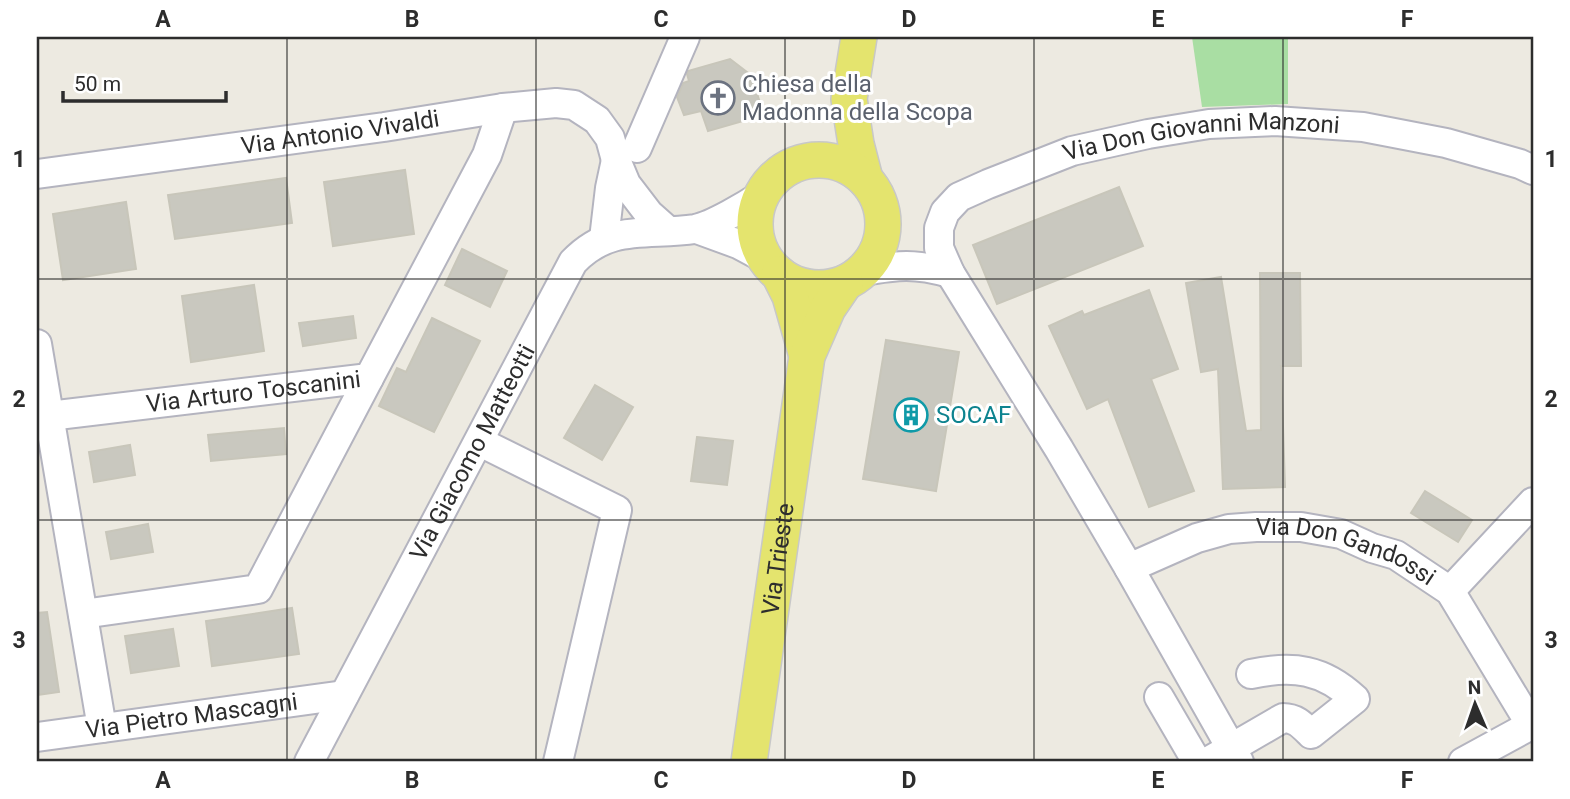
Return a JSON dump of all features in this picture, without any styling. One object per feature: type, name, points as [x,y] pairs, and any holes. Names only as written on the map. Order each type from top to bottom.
[{"type":"main road","points":[[859,37],[849,99],[865,179]]},
{"type":"main road","points":[[804,162],[823,140],[849,99]]},
{"type":"main road","points":[[825,160],[836,162],[865,179],[879,200],[884,225],[878,250],[828,308],[807,356],[790,296],[758,242],[755,223],[762,195],[779,174],[804,162],[825,160]]},
{"type":"main road","points":[[772,266],[799,285],[811,287],[834,287],[854,277]]},
{"type":"main road","name":"Via Trieste","points":[[748,762],[807,356]]},
{"type":"street","points":[[604,239],[610,188],[685,37]]},
{"type":"street","name":"Via Antonio Vivaldi","points":[[37,174],[384,127],[503,108],[556,103],[574,105],[597,120],[626,154],[626,184],[649,214],[667,230]]},
{"type":"street","name":"Via Arturo Toscanini","points":[[49,416],[369,378],[486,155],[503,108]]},
{"type":"street","name":"Via Don Giovanni Manzoni","points":[[1235,755],[1059,449],[950,273],[939,248],[939,228],[945,212],[959,197],[1072,151],[1209,124],[1275,121],[1363,127],[1446,143],[1533,170]]},
{"type":"street","points":[[697,229],[762,195]]},
{"type":"street","points":[[697,229],[737,244],[772,266]]},
{"type":"street","name":"Via Giacomo Matteotti","points":[[309,762],[573,262],[582,252],[604,239],[626,233],[697,229]]},
{"type":"street","points":[[854,277],[897,265],[924,266],[950,273]]},
{"type":"street","points":[[37,344],[102,728]]},
{"type":"street","points":[[83,614],[258,589],[369,378]]},
{"type":"street","points":[[480,442],[617,510],[558,762]]},
{"type":"street","points":[[1450,591],[1533,502]]},
{"type":"street","name":"Via Don Gandossi","points":[[1129,568],[1197,538],[1229,529],[1256,527],[1301,527],[1341,534],[1396,555],[1450,591],[1532,724]]},
{"type":"street","points":[[1207,762],[1235,755],[1283,718],[1298,721],[1311,734],[1355,699],[1333,681],[1312,672],[1282,669],[1251,674]]},
{"type":"street","name":"Via Pietro Mascagni","points":[[37,737],[344,695]]},
{"type":"street","points":[[1159,697],[1197,762]]},
{"type":"street","points":[[1463,762],[1532,724]]},
{"type":"green space","points":[[1192,37],[1288,37],[1288,104],[1202,107]]},
{"type":"building","name":"Chiesa della Madonna della Scopa","points":[[730,59],[751,75],[764,115],[708,131],[701,111],[684,115],[677,97],[683,83],[689,81],[688,71]]},
{"type":"building","points":[[405,170],[414,234],[333,246],[324,182]]},
{"type":"building","points":[[286,178],[292,223],[175,239],[168,195]]},
{"type":"building","points":[[1119,187],[1143,246],[997,304],[973,245]]},
{"type":"building","points":[[126,202],[136,269],[63,280],[53,214]]},
{"type":"building","points":[[462,249],[507,271],[490,307],[445,285]]},
{"type":"building","points":[[1260,273],[1300,273],[1301,366],[1281,366],[1285,487],[1223,489],[1218,369],[1201,372],[1186,283],[1221,277],[1246,431],[1261,430]]},
{"type":"building","points":[[254,285],[264,351],[191,362],[182,296]]},
{"type":"building","points":[[1149,290],[1178,369],[1151,379],[1194,491],[1149,507],[1108,399],[1087,409],[1049,326],[1082,311],[1084,315]]},
{"type":"building","points":[[353,316],[356,338],[303,346],[299,323]]},
{"type":"building","points":[[432,318],[480,341],[434,432],[379,406],[397,368],[406,372]]},
{"type":"building","name":"SOCAF","points":[[886,340],[959,352],[936,491],[863,479]]},
{"type":"building","points":[[595,385],[633,407],[602,460],[564,438]]},
{"type":"building","points":[[284,428],[286,454],[211,461],[208,435]]},
{"type":"building","points":[[697,437],[733,441],[727,485],[691,481]]},
{"type":"building","points":[[130,445],[135,475],[94,482],[89,452]]},
{"type":"building","points":[[1425,491],[1472,520],[1458,542],[1411,513]]},
{"type":"building","points":[[148,524],[153,552],[111,559],[106,532]]},
{"type":"building","points":[[292,608],[299,654],[212,666],[206,621]]},
{"type":"building","points":[[47,612],[59,692],[37,695],[37,613]]},
{"type":"building","points":[[173,629],[179,666],[131,673],[125,636]]},
{"type":"place","name":"Chiesa della Madonna della Scopa","points":[[718,98]]},
{"type":"place","name":"SOCAF","points":[[911,415]]}]
